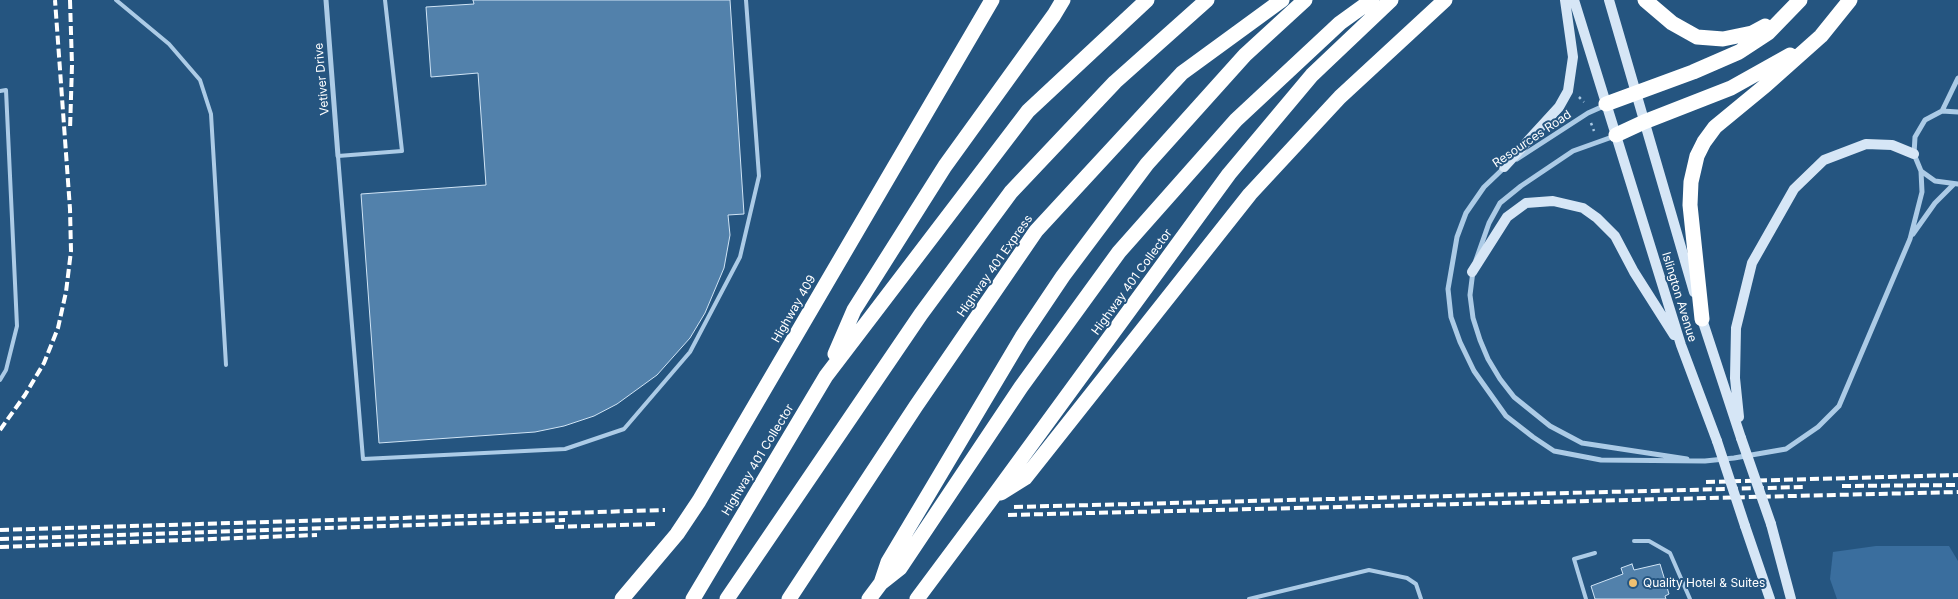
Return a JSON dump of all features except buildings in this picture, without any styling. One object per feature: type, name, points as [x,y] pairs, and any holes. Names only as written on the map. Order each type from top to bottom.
[{"type":"highway","points":[[979,24],[992,0]]},
{"type":"highway","points":[[979,24],[1001,0]]},
{"type":"highway","points":[[826,376],[854,310],[945,166],[1054,15],[1062,0]]},
{"type":"highway","name":"Highway 401 Collector","points":[[692,599],[826,376],[1028,112],[1147,0]]},
{"type":"highway","points":[[727,599],[921,314],[1011,192],[1115,82],[1207,0]]},
{"type":"highway","name":"Highway 401 Express","points":[[790,599],[916,406],[1036,231],[1182,73],[1282,0]]},
{"type":"highway","points":[[881,583],[888,562],[1022,337],[1063,276],[1147,164],[1245,55],[1305,0]]},
{"type":"highway","points":[[869,599],[881,583],[900,568],[1021,387],[1119,252],[1236,120],[1340,24],[1372,0]]},
{"type":"highway","name":"Highway 401 Collector","points":[[916,599],[993,498],[1229,174],[1312,75],[1391,0]]},
{"type":"highway","points":[[993,498],[1025,478],[1250,194],[1340,97],[1446,0]]},
{"type":"highway","points":[[1645,0],[1672,22],[1697,37],[1723,39],[1752,33],[1788,14]]},
{"type":"highway","points":[[1606,104],[1693,72],[1739,52],[1768,33],[1800,0]]},
{"type":"highway","points":[[1702,320],[1690,205],[1690,182],[1697,156],[1704,142],[1715,128],[1820,36],[1850,0]]},
{"type":"highway","name":"Highway 409","points":[[622,599],[678,534],[979,24]]},
{"type":"highway","points":[[1616,135],[1738,84],[1820,36]]},
{"type":"main road","points":[[1504,167],[1560,107],[1568,91],[1573,57],[1565,0]]},
{"type":"main road","name":"Islington Avenue","points":[[1574,0],[1681,345],[1717,441],[1770,599]]},
{"type":"main road","name":"Islington Avenue","points":[[1609,0],[1702,320],[1770,524],[1790,599]]},
{"type":"main road","points":[[1741,438],[1735,378],[1736,328],[1752,263],[1794,189],[1824,160],[1866,144],[1892,145],[1914,154]]},
{"type":"main road","points":[[1472,272],[1507,217],[1526,203],[1553,201],[1583,208],[1597,218],[1615,236],[1634,272],[1681,345]]},
{"type":"street","name":"Vetiver Drive","points":[[326,0],[338,156]]},
{"type":"street","points":[[1942,112],[1958,78]]},
{"type":"street","name":"Resources Road","points":[[1606,104],[1588,113],[1504,167],[1484,187],[1466,213],[1457,236],[1448,288],[1451,316],[1460,342],[1474,371],[1506,416],[1554,452],[1601,460],[1705,461],[1786,449],[1818,427],[1839,406],[1910,239],[1922,192],[1921,170]]},
{"type":"street","points":[[1956,184],[1935,181],[1921,170],[1914,154],[1915,137],[1925,120],[1942,112],[1958,112]]},
{"type":"street","name":"Resources Road","points":[[1616,135],[1573,151],[1521,186],[1500,203],[1479,247],[1472,272],[1470,294],[1473,318],[1488,359],[1500,379],[1514,397],[1550,426],[1582,442],[1705,461]]},
{"type":"street","name":"Resources Road","points":[[1910,239],[1935,203],[1956,184]]},
{"type":"lane","points":[[116,0],[169,44],[200,80],[210,114],[226,365]]},
{"type":"lane","points":[[385,0],[402,151],[338,156],[363,458],[565,449],[624,430],[690,352],[740,257],[759,176],[746,0]]},
{"type":"lane","points":[[0,90],[6,90],[17,326],[6,370],[0,380]]},
{"type":"lane","points":[[1634,542],[1649,542],[1670,553],[1690,599]]},
{"type":"lane","points":[[1586,599],[1574,559],[1595,553]]},
{"type":"lane","points":[[1249,599],[1369,570],[1407,578],[1416,584],[1421,599]]},
{"type":"path","points":[[1576,95],[1584,102]]},
{"type":"shaded area","points":[[1876,546],[1949,546],[1958,561],[1958,599],[1837,599],[1830,579],[1833,552]]},
{"type":"railway","points":[[0,430],[25,395],[44,363],[58,328],[66,292],[71,251],[70,209],[55,0]]},
{"type":"railway","points":[[70,0],[72,65],[70,130]]},
{"type":"railway","points":[[1706,482],[1958,475]]},
{"type":"railway","points":[[1842,486],[1958,485]]},
{"type":"railway","points":[[1014,507],[1804,487]]},
{"type":"railway","points":[[1008,515],[1958,492]]},
{"type":"railway","points":[[0,530],[665,510]]},
{"type":"railway","points":[[0,539],[565,520]]},
{"type":"railway","points":[[555,527],[655,524]]},
{"type":"railway","points":[[0,547],[317,535]]},
{"type":"place","name":"Quality Hotel & Suites","points":[[1633,583]]}]
